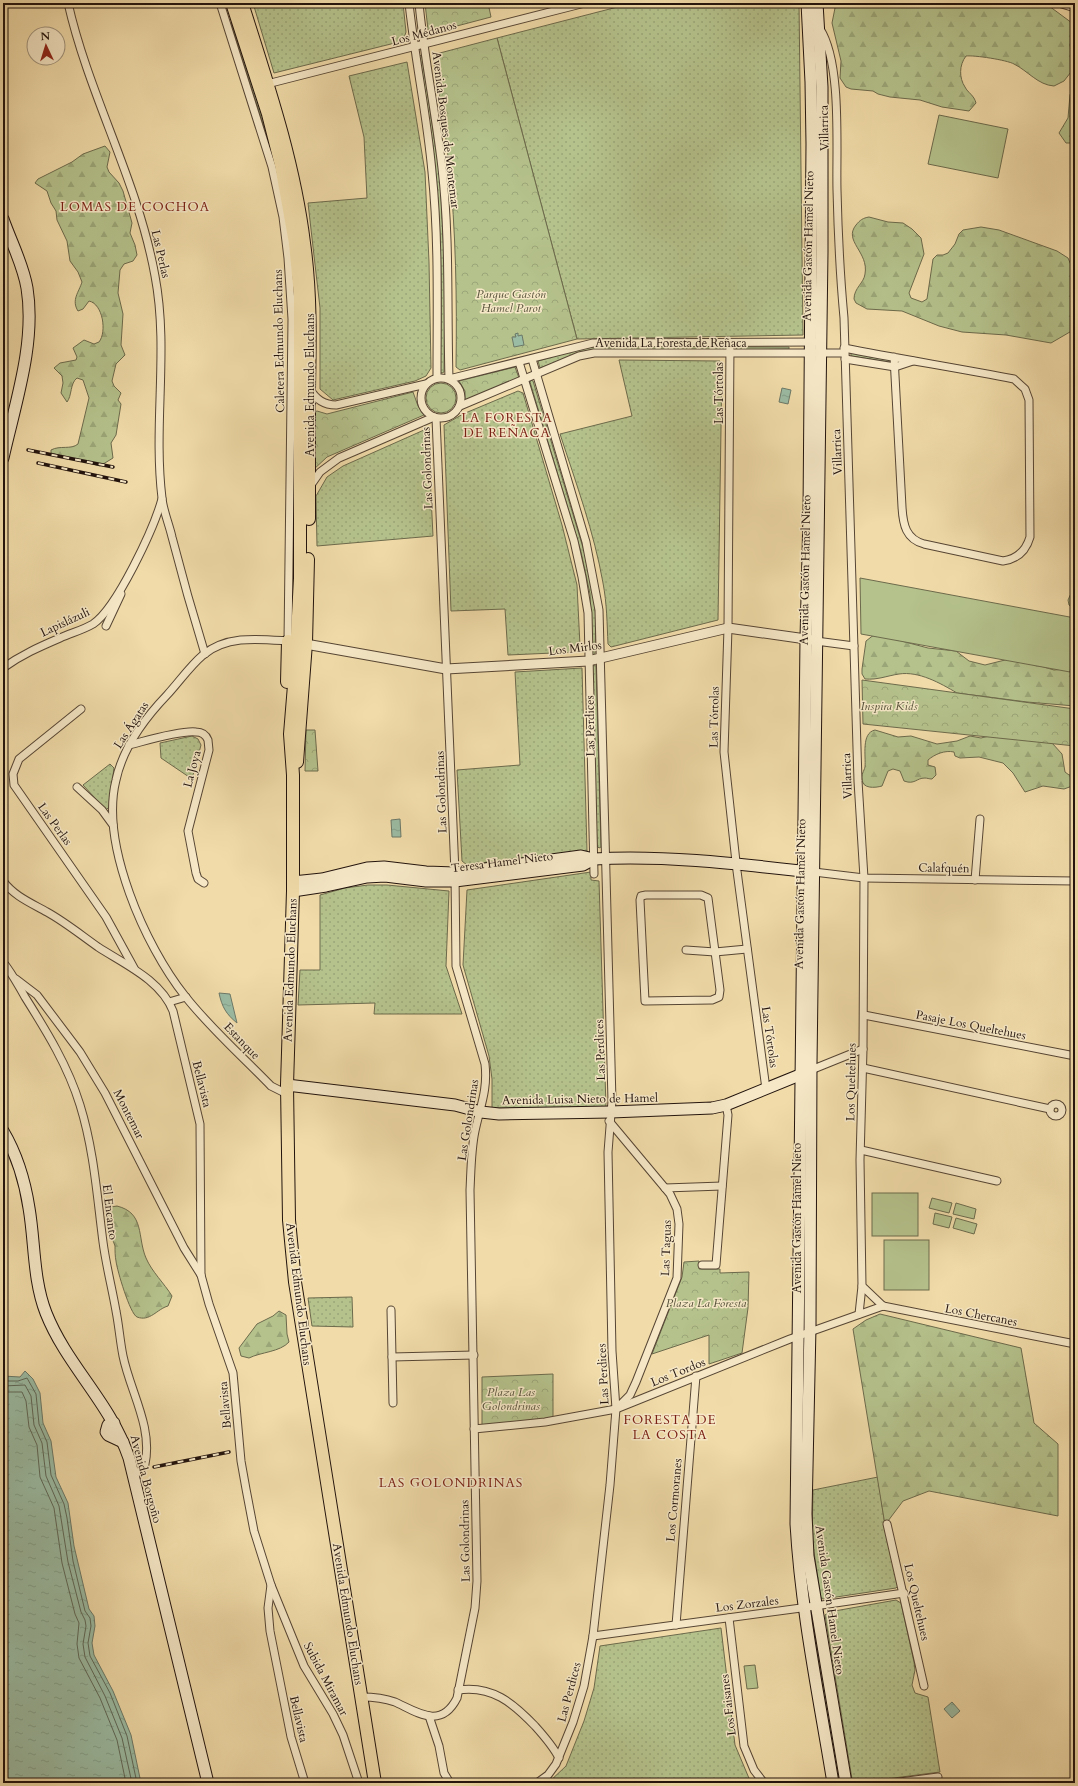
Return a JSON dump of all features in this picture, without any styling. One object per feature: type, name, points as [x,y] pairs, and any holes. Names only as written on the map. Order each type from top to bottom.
[{"type":"main road","name":"Avenida Edmundo Eluchans","points":[[235,13],[242,3]]},
{"type":"main road","name":"Avenida Gastón Hamel Nieto","points":[[807,3],[811,82],[815,348]]},
{"type":"main road","name":"Avenida Gastón Hamel Nieto","points":[[817,3],[822,116],[809,513],[811,640],[804,1334],[806,1523],[811,1607],[833,1783]]},
{"type":"main road","name":"Avenida Edmundo Eluchans","points":[[235,13],[267,84],[290,165],[305,249],[310,310],[309,387],[300,437],[309,489],[297,642],[288,702],[293,775],[293,887],[287,1089],[288,1197],[293,1266],[375,1783]]},
{"type":"main road","name":"Avenida Edmundo Eluchans","points":[[235,13],[278,152],[290,210],[298,269],[301,323],[300,578],[297,642],[298,756],[293,775]]},
{"type":"main road","points":[[3,219],[24,275],[28,299],[29,324],[27,348],[3,458]]},
{"type":"main road","points":[[290,281],[298,269],[305,249]]},
{"type":"main road","name":"Teresa Hamel Nieto","points":[[293,887],[372,876],[455,877],[581,856],[599,859],[736,863],[809,872]]},
{"type":"main road","name":"Avenida Luisa Nieto de Hamel","points":[[287,1089],[455,1105],[481,1112],[610,1117],[706,1109],[726,1104],[806,1072]]},
{"type":"main road","name":"Avenida Borgoño","points":[[3,1131],[16,1160],[27,1197],[39,1290],[46,1312],[60,1340],[114,1423],[123,1442],[132,1473],[208,1783]]},
{"type":"main road","name":"Avenida Gastón Hamel Nieto","points":[[811,1607],[846,1783]]},
{"type":"street","name":"Las Perlas","points":[[68,3],[79,47],[141,219],[155,276],[162,337],[160,450],[162,499]]},
{"type":"street","name":"Caletera Edmundo Eluchans","points":[[220,3],[235,13],[272,166],[284,229],[290,281],[300,437]]},
{"type":"street","name":"Avenida Bosques de Montemar","points":[[410,3],[414,48],[432,171],[437,265],[437,378]]},
{"type":"street","name":"Avenida Bosques de Montemar","points":[[419,3],[442,168],[447,231],[449,379]]},
{"type":"street","name":"Los Médanos","points":[[267,84],[414,48],[585,3]]},
{"type":"street","points":[[1062,3],[1075,7]]},
{"type":"street","name":"Villarrica","points":[[819,28],[826,42],[831,58],[835,90],[839,260],[844,318],[858,781],[864,878]]},
{"type":"street","name":"Avenida La Foresta de Reñaca","points":[[437,378],[449,379],[598,343],[730,343],[815,348],[844,354]]},
{"type":"street","name":"Las Tórtolas","points":[[730,343],[728,628],[724,752],[736,863],[766,1089]]},
{"type":"street","name":"Avenida La Foresta de Reñaca","points":[[309,489],[320,472],[333,461],[435,418],[450,416],[460,406],[579,356],[594,353],[730,354],[815,348]]},
{"type":"street","points":[[844,354],[894,357],[1014,379],[1025,389],[1029,400],[1030,537],[1026,548],[1016,557],[1003,561],[932,546],[915,540],[907,533],[903,523],[902,512],[894,357]]},
{"type":"street","points":[[844,354],[895,367],[915,361]]},
{"type":"street","name":"Las Perdices","points":[[532,359],[591,562],[599,610],[599,859],[594,874]]},
{"type":"street","name":"Las Perdices","points":[[519,362],[579,559],[588,613],[588,661],[599,859],[610,1117],[612,1351],[616,1409],[610,1485],[593,1636],[584,1686],[559,1758],[548,1775],[537,1783]]},
{"type":"street","points":[[309,387],[314,396],[322,403],[336,406],[426,384],[437,378]]},
{"type":"street","points":[[449,379],[458,386],[460,391],[460,406]]},
{"type":"street","points":[[426,384],[420,396],[421,402],[428,414],[435,418]]},
{"type":"street","name":"Las Golondrinas","points":[[430,1716],[438,1715],[450,1707],[457,1698],[475,1608],[477,1581],[470,1190],[473,1142],[485,1095],[485,1071],[457,972],[455,877],[435,418]]},
{"type":"street","name":"Lapislázuli","points":[[106,626],[156,518],[162,499]]},
{"type":"street","points":[[162,499],[205,654]]},
{"type":"street","name":"Lapislázuli","points":[[3,668],[31,650],[93,624],[101,617],[125,583]]},
{"type":"street","name":"Los Mirlos","points":[[297,642],[446,669],[588,661],[728,628],[854,646]]},
{"type":"street","name":"Las Ágatas","points":[[186,997],[158,954],[141,922],[121,865],[113,825],[112,803],[115,781],[122,759],[129,745],[152,711],[205,654],[219,645],[238,640],[297,642]]},
{"type":"street","name":"Las Perlas","points":[[81,709],[19,759],[13,774],[14,785],[106,917],[134,968]]},
{"type":"street","name":"La Joya","points":[[129,745],[156,738],[194,732],[201,733],[208,740],[209,750],[188,831],[196,873],[198,879],[204,883]]},
{"type":"street","name":"Las Ágatas","points":[[77,787],[102,810],[113,825]]},
{"type":"street","points":[[975,880],[980,819]]},
{"type":"street","name":"Calafquén","points":[[809,872],[864,878],[1075,881]]},
{"type":"street","name":"Los Queltehues","points":[[859,1314],[862,1286],[861,1150],[864,1015],[864,878]]},
{"type":"street","points":[[3,881],[19,896],[58,919],[112,956],[134,968],[169,1002],[186,997]]},
{"type":"street","points":[[646,894],[701,896],[708,898],[715,952],[720,990],[719,997],[712,1000],[644,1001],[640,897],[646,894]]},
{"type":"street","points":[[686,950],[715,952],[748,949]]},
{"type":"street","name":"El Encanto","points":[[3,962],[16,979],[24,996],[50,1035],[67,1071],[80,1104],[90,1140],[103,1244],[126,1371],[141,1410],[144,1427],[146,1462],[142,1469],[132,1473]]},
{"type":"street","name":"Montemar","points":[[16,979],[37,995],[80,1052],[106,1093],[184,1248],[201,1275]]},
{"type":"street","name":"Estanque","points":[[186,997],[271,1086],[287,1089]]},
{"type":"street","name":"Bellavista","points":[[169,1002],[200,1124],[201,1275],[208,1304],[233,1373],[240,1454],[246,1489],[254,1531],[271,1585],[268,1608],[270,1631],[291,1737],[304,1783]]},
{"type":"street","name":"Pasaje Los Queltehues","points":[[864,1015],[1075,1056]]},
{"type":"street","name":"Avenida Luisa Nieto de Hamel","points":[[806,1072],[863,1049]]},
{"type":"street","points":[[863,1068],[1050,1109]]},
{"type":"street","points":[[702,1265],[716,1265],[728,1115],[726,1104]]},
{"type":"street","name":"Las Taguas","points":[[610,1117],[666,1188],[674,1202],[678,1216],[678,1278],[630,1395],[616,1409]]},
{"type":"street","points":[[861,1150],[997,1181]]},
{"type":"street","points":[[666,1188],[722,1186]]},
{"type":"street","points":[[862,1286],[883,1306]]},
{"type":"street","name":"Los Tordos","points":[[474,1429],[545,1422],[616,1409],[804,1334],[883,1306]]},
{"type":"street","name":"Los Chercanes","points":[[883,1306],[1075,1344]]},
{"type":"street","points":[[391,1310],[393,1403]]},
{"type":"street","points":[[392,1357],[474,1355]]},
{"type":"street","name":"Los Cormoranes","points":[[676,1624],[696,1376]]},
{"type":"street","name":"Los Queltehues","points":[[887,1524],[904,1592],[924,1686]]},
{"type":"street","name":"Subida Miramar","points":[[271,1585],[304,1666],[333,1714],[343,1735],[359,1783]]},
{"type":"street","name":"Los Zorzales","points":[[593,1636],[811,1607],[904,1592]]},
{"type":"street","name":"Los Faisanes","points":[[729,1618],[744,1746],[754,1770],[764,1783]]},
{"type":"street","points":[[458,1690],[477,1689],[504,1698],[541,1733],[555,1750],[559,1758]]},
{"type":"street","points":[[361,1698],[379,1698],[394,1702],[421,1715],[430,1716],[439,1746],[444,1773],[450,1783]]},
{"type":"street","points":[[892,1783],[938,1777]]},
{"type":"green space","points":[[253,3],[403,3],[406,32],[403,41],[274,73]]},
{"type":"green space","points":[[425,3],[488,3],[491,17],[434,32],[428,30]]},
{"type":"green space","points":[[633,3],[799,3],[803,335],[577,339],[497,38]]},
{"type":"green space","points":[[836,3],[1045,3],[1072,23],[1074,29],[1070,45],[1074,68],[1064,81],[1054,86],[1043,83],[1010,62],[976,56],[966,56],[961,67],[961,76],[966,89],[974,98],[976,103],[969,111],[942,107],[920,100],[890,97],[873,91],[851,89],[846,87],[840,78],[841,61],[832,23]]},
{"type":"green space","points":[[234,22],[262,109],[279,183],[270,146],[231,23]]},
{"type":"green space","name":"Parque Gastón Hamel Parot","points":[[497,38],[577,339],[460,370],[456,367],[456,266],[449,164],[433,58],[436,54]]},
{"type":"green space","points":[[419,55],[422,56],[440,177],[445,275],[444,372],[442,373],[440,372],[441,275],[438,202],[429,116]]},
{"type":"green space","points":[[407,62],[425,172],[429,262],[431,368],[426,376],[415,381],[333,400],[320,389],[320,308],[308,203],[367,198],[364,137],[349,76]]},
{"type":"green space","points":[[1075,80],[1075,141],[1072,143],[1066,143],[1059,133],[1068,118],[1070,95]]},
{"type":"green space","points":[[939,115],[1008,129],[998,178],[928,164]]},
{"type":"green space","points":[[105,146],[110,152],[107,167],[109,172],[119,183],[123,191],[132,223],[130,233],[137,255],[133,261],[124,264],[120,270],[118,293],[123,314],[121,345],[125,355],[116,364],[112,381],[114,386],[121,393],[118,400],[121,404],[116,435],[111,443],[113,458],[100,466],[51,453],[51,450],[54,449],[72,447],[78,444],[89,398],[83,380],[77,378],[73,383],[67,402],[61,393],[63,383],[62,376],[54,368],[60,363],[76,360],[77,357],[73,348],[84,340],[94,344],[99,342],[103,332],[103,325],[98,307],[94,303],[89,301],[83,309],[78,311],[76,307],[75,300],[82,282],[78,272],[70,261],[67,241],[57,220],[56,211],[51,203],[47,191],[35,183],[38,179],[72,162],[83,154]]},
{"type":"green space","points":[[869,217],[888,222],[903,223],[921,238],[924,254],[909,293],[911,298],[922,302],[927,299],[933,259],[937,255],[948,253],[963,230],[981,227],[999,230],[1057,251],[1068,258],[1075,274],[1075,329],[1051,343],[1006,335],[962,332],[939,326],[902,311],[867,309],[856,303],[854,299],[854,295],[865,274],[865,266],[852,236],[857,223]]},
{"type":"green space","points":[[614,345],[727,348],[726,350],[593,350],[579,353],[540,368],[538,361],[579,349]]},
{"type":"green space","points":[[736,347],[789,347],[789,349],[736,350]]},
{"type":"green space","points":[[851,353],[889,358],[890,360],[889,362],[851,356]]},
{"type":"green space","points":[[619,360],[720,361],[722,364],[718,620],[611,647],[608,644],[607,614],[604,591],[595,545],[560,434],[632,416]]},
{"type":"green space","points":[[515,367],[519,378],[465,400],[465,391],[459,381]]},
{"type":"green space","points":[[531,380],[533,381],[584,551],[596,616],[594,655],[592,653],[590,594],[581,552],[530,382]]},
{"type":"green space","points":[[441,383],[452,387],[456,398],[452,409],[441,413],[430,409],[426,398],[430,387]]},
{"type":"green space","points":[[518,391],[523,393],[562,525],[577,585],[580,646],[576,652],[508,655],[505,609],[451,611],[444,425],[463,414]]},
{"type":"green space","points":[[413,392],[418,406],[424,415],[327,457],[312,471],[312,413],[317,411],[327,414]]},
{"type":"green space","points":[[424,430],[428,433],[433,536],[317,546],[316,496],[327,477],[343,466]]},
{"type":"green space","points":[[295,439],[297,502],[289,697],[294,440]]},
{"type":"green space","points":[[1071,473],[1075,474],[1075,537]]},
{"type":"green space","points":[[1075,573],[1075,609],[1069,605],[1068,600],[1073,589],[1071,577]]},
{"type":"green space","points":[[860,578],[1075,618],[1075,643],[1070,672],[861,634]]},
{"type":"green space","points":[[1075,630],[1075,706],[1027,702],[957,693],[936,682],[914,674],[899,674],[865,679],[862,674],[866,641],[875,634],[928,648],[956,651],[969,661],[985,665],[1013,658],[1054,670],[1065,669]]},
{"type":"green space","points":[[592,666],[596,666],[601,847],[599,848],[597,846]]},
{"type":"green space","points":[[582,668],[587,851],[467,865],[462,861],[457,770],[520,765],[515,672]]},
{"type":"green space","name":"Inspira Kids","points":[[862,680],[1075,709],[1075,746],[863,724]]},
{"type":"green space","points":[[306,730],[315,730],[318,771],[305,771]]},
{"type":"green space","points":[[875,730],[898,737],[911,736],[937,744],[957,741],[970,736],[981,738],[989,736],[1052,743],[1062,754],[1065,772],[1069,775],[1075,775],[1075,785],[1064,789],[1043,786],[1025,792],[1013,773],[1003,763],[979,757],[960,758],[955,756],[954,752],[947,752],[940,753],[928,760],[928,765],[935,767],[936,775],[932,779],[922,778],[913,782],[904,781],[900,771],[893,769],[888,771],[882,786],[869,787],[864,785],[862,776],[865,767],[865,746],[868,736]]},
{"type":"green space","points":[[192,736],[198,739],[201,745],[192,779],[161,758],[160,743]]},
{"type":"green space","points":[[110,764],[114,768],[109,807],[106,810],[83,785]]},
{"type":"green space","points":[[591,872],[591,880],[599,881],[606,1107],[492,1108],[492,1079],[489,1056],[463,965],[467,890]]},
{"type":"green space","points":[[368,885],[387,885],[449,891],[446,966],[462,1014],[374,1014],[375,1003],[298,1005],[300,970],[320,970],[320,895],[345,888]]},
{"type":"green space","points":[[872,1193],[918,1193],[918,1236],[872,1236]]},
{"type":"green space","points":[[932,1198],[952,1203],[949,1213],[929,1208]]},
{"type":"green space","points":[[956,1203],[976,1209],[974,1219],[953,1214]]},
{"type":"green space","points":[[117,1206],[126,1209],[136,1220],[146,1258],[151,1268],[172,1296],[168,1306],[150,1317],[142,1318],[137,1317],[134,1314],[124,1291],[116,1259],[115,1246],[108,1223],[111,1207]]},
{"type":"green space","points":[[935,1213],[952,1217],[949,1228],[933,1224]]},
{"type":"green space","points":[[956,1218],[977,1224],[974,1234],[953,1228]]},
{"type":"green space","points":[[884,1240],[929,1240],[929,1290],[884,1290]]},
{"type":"green space","name":"Plaza La Foresta","points":[[699,1261],[699,1269],[720,1269],[720,1273],[749,1272],[748,1308],[742,1353],[709,1364],[709,1335],[652,1354],[682,1277],[684,1262]]},
{"type":"green space","points":[[352,1297],[353,1327],[312,1326],[308,1298]]},
{"type":"green space","points":[[279,1311],[286,1315],[289,1342],[276,1350],[249,1358],[241,1356],[239,1348],[257,1324],[273,1316]]},
{"type":"green space","points":[[880,1314],[1021,1348],[1034,1423],[1058,1444],[1058,1516],[929,1491],[903,1501],[885,1525],[853,1329],[866,1320]]},
{"type":"green space","points":[[803,1343],[805,1343],[803,1514],[842,1783],[838,1783],[802,1555]]},
{"type":"green space","name":"Plaza Las Golondrinas","points":[[553,1374],[553,1419],[482,1425],[482,1377]]},
{"type":"green space","points":[[878,1477],[885,1525],[899,1585],[896,1588],[823,1599],[821,1598],[812,1539],[813,1490]]},
{"type":"green space","points":[[896,1600],[901,1603],[914,1662],[915,1670],[912,1685],[915,1693],[928,1697],[940,1772],[855,1783],[852,1779],[825,1615],[829,1612]]},
{"type":"green space","points":[[721,1628],[735,1745],[751,1783],[548,1783],[566,1766],[584,1721],[594,1688],[600,1646]]},
{"type":"green space","points":[[755,1665],[758,1688],[747,1689],[744,1666]]},
{"type":"water","points":[[518,333],[518,336],[522,335],[524,345],[514,347],[512,337],[516,337],[515,334]]},
{"type":"water","points":[[782,388],[791,390],[788,404],[779,402]]},
{"type":"water","points":[[400,819],[401,837],[392,837],[391,820]]},
{"type":"water","points":[[219,993],[230,994],[237,1023],[225,1010]]},
{"type":"water","points":[[25,1371],[33,1379],[40,1393],[43,1423],[51,1441],[56,1477],[68,1503],[74,1546],[89,1609],[94,1616],[95,1626],[92,1643],[94,1655],[113,1691],[131,1735],[141,1783],[3,1783],[3,1376],[20,1377]]},
{"type":"water","points":[[952,1702],[960,1711],[952,1718],[944,1709]]},
{"type":"railway","points":[[28,450],[113,467]]},
{"type":"railway","points":[[38,463],[126,482]]},
{"type":"railway","points":[[154,1467],[229,1452]]},
{"type":"district","name":"LOMAS DE COCHOA","points":[[135,206]]},
{"type":"district","name":"LA FORESTA DE REÑACA","points":[[507,424]]},
{"type":"district","name":"FORESTA DE LA COSTA","points":[[670,1426]]},
{"type":"district","name":"LAS GOLONDRINAS","points":[[451,1482]]}]
